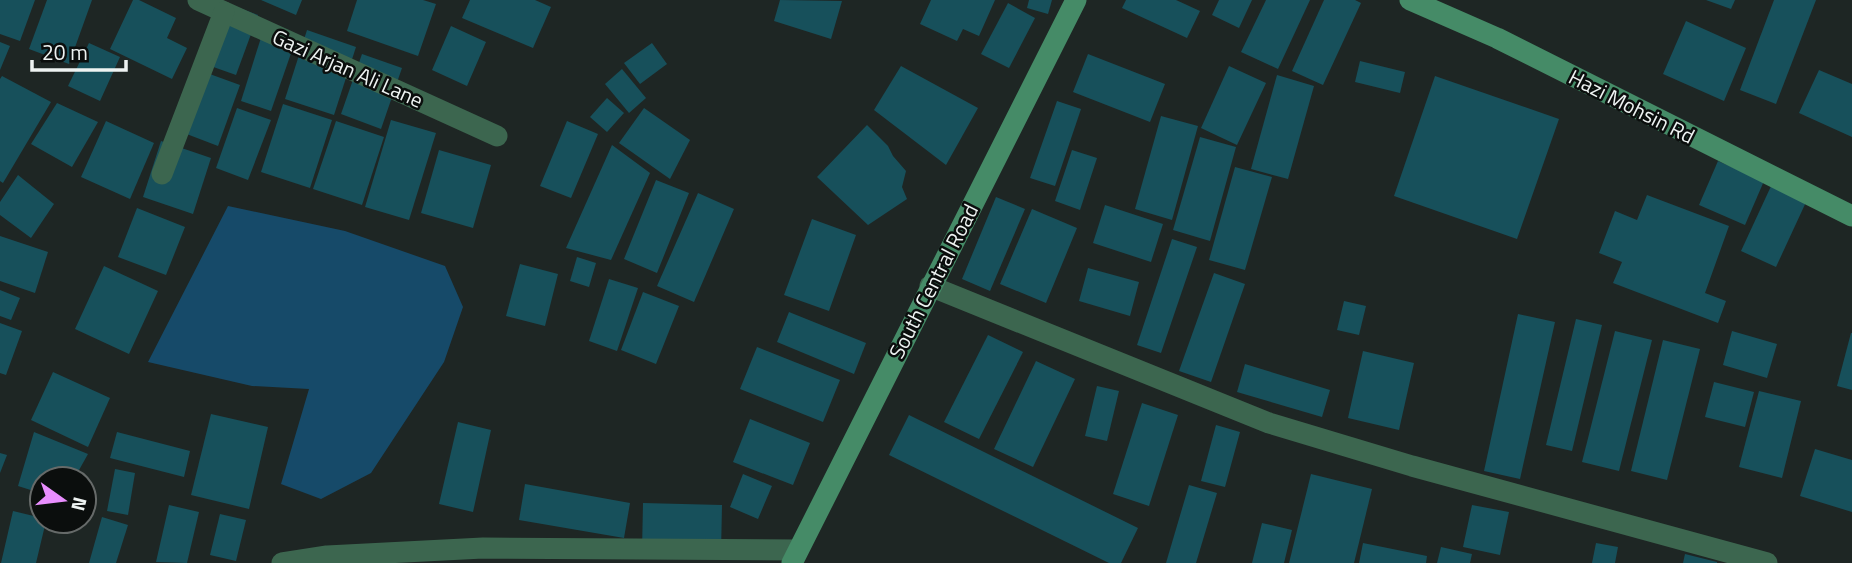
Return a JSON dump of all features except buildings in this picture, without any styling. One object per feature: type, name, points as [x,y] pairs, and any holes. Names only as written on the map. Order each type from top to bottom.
[{"type":"street","name":"Gazi Arjan Ali Lane","points":[[198,0],[497,136]]},
{"type":"street","name":"South Central Road","points":[[795,556],[1076,0]]},
{"type":"street","name":"Hazi Mohsin Rd","points":[[1410,0],[1497,38],[1852,216]]},
{"type":"street","points":[[162,174],[224,12]]},
{"type":"street","points":[[930,286],[1269,423],[1412,466],[1767,563]]},
{"type":"street","points":[[282,563],[327,556],[484,548],[795,556]]},
{"type":"water","points":[[228,206],[345,231],[445,266],[463,307],[444,362],[371,473],[321,499],[281,484],[309,389],[252,386],[148,362]]}]
